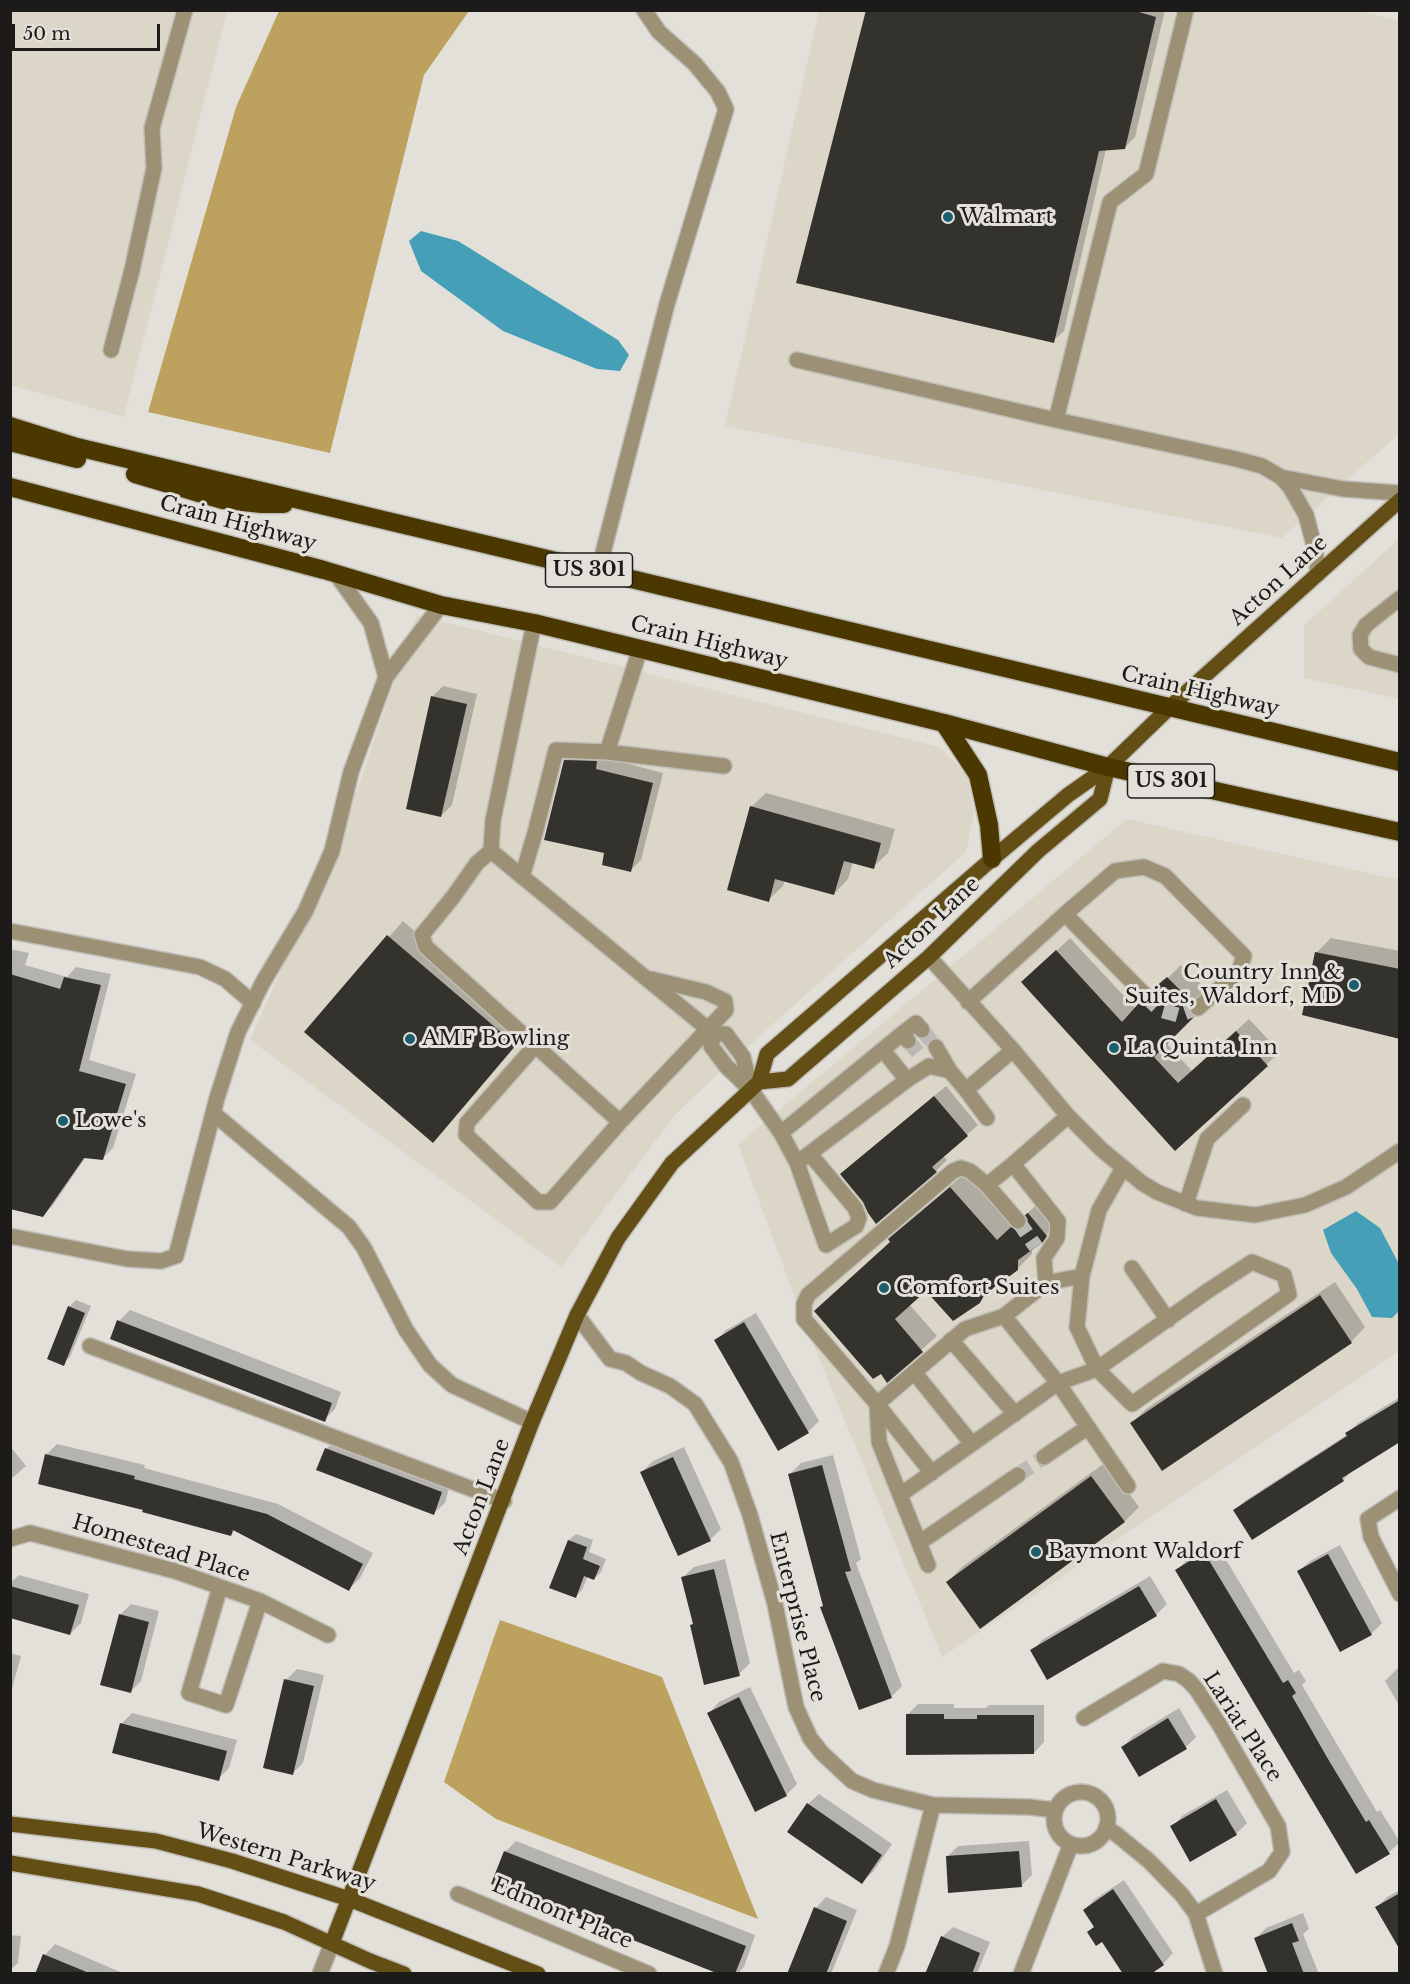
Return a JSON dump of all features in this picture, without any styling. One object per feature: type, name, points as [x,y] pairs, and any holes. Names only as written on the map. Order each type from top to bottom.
[{"type":"highway","name":"Crain Highway","points":[[10,426],[77,447],[1400,762]]},
{"type":"highway","points":[[10,442],[157,480],[223,500],[262,504],[309,503]]},
{"type":"highway","name":"Crain Highway","points":[[10,488],[441,604],[534,623],[944,723],[1108,766],[1400,832]]},
{"type":"highway","points":[[944,723],[978,775],[989,825],[992,859]]},
{"type":"main road","name":"Acton Lane","points":[[332,1943],[504,1501],[532,1422],[577,1315],[618,1238],[672,1162],[755,1086],[767,1054],[992,859],[1068,795],[1108,766],[1170,707],[1400,500]]},
{"type":"main road","name":"Acton Lane","points":[[755,1086],[788,1079],[929,957],[1038,851],[1100,799],[1108,766]]},
{"type":"main road","name":"Western Parkway","points":[[10,1824],[156,1841],[232,1861],[349,1899],[538,1974]]},
{"type":"main road","points":[[10,1863],[198,1894],[284,1922],[404,1974]]},
{"type":"street","points":[[111,350],[132,270],[154,168],[152,128],[185,10]]},
{"type":"street","points":[[598,572],[664,315],[726,109],[718,92],[695,64],[659,32],[644,10]]},
{"type":"street","points":[[1056,420],[1110,202],[1146,174],[1186,10]]},
{"type":"street","points":[[796,360],[1262,466],[1281,477],[1290,487],[1306,515],[1315,549],[1318,573]]},
{"type":"street","points":[[1281,477],[1343,489],[1400,493]]},
{"type":"street","points":[[336,574],[371,623],[386,677]]},
{"type":"street","points":[[1400,598],[1366,625],[1359,635],[1361,648],[1369,657],[1400,665]]},
{"type":"street","points":[[10,1236],[127,1259],[161,1261],[176,1256],[213,1113],[238,1032],[263,982],[305,912],[332,851],[351,772],[386,677],[441,604]]},
{"type":"street","points":[[534,623],[493,820],[490,851],[477,863],[422,935],[426,947],[620,1122]]},
{"type":"street","points":[[607,752],[640,649]]},
{"type":"street","points":[[522,877],[536,833],[556,750],[607,752],[724,766]]},
{"type":"street","points":[[490,851],[648,978],[711,1032],[726,1034],[743,1057],[755,1086],[797,1164],[826,1245],[856,1226],[859,1218],[855,1209],[810,1154]]},
{"type":"street","points":[[968,1002],[1115,871],[1144,867],[1165,876],[1244,956],[1239,971],[1198,1008]]},
{"type":"street","points":[[1065,914],[1146,996]]},
{"type":"street","points":[[10,931],[200,967],[225,979],[252,1003]]},
{"type":"street","points":[[929,957],[1013,1050],[1068,1116],[1102,1150],[1149,1188],[1186,1204],[1225,1213],[1256,1215],[1305,1205],[1346,1187],[1400,1151]]},
{"type":"street","points":[[535,1046],[467,1123],[466,1135],[538,1202],[550,1202],[620,1122],[711,1032],[726,1010],[725,1001],[706,993],[648,978]]},
{"type":"street","points":[[781,1133],[883,1050],[905,1037],[916,1023],[922,1030]]},
{"type":"street","points":[[936,1047],[950,1071],[987,1118]]},
{"type":"street","points":[[883,1050],[908,1080]]},
{"type":"street","points":[[966,1090],[1013,1050]]},
{"type":"street","points":[[797,1164],[908,1080],[926,1062],[950,1071]]},
{"type":"street","points":[[1186,1204],[1207,1139],[1243,1105]]},
{"type":"street","points":[[213,1113],[349,1227],[364,1248],[406,1330],[430,1365],[452,1386],[532,1422]]},
{"type":"street","points":[[987,1185],[1068,1116]]},
{"type":"street","points":[[1013,1164],[1058,1221],[1057,1238],[1040,1252],[1046,1283]]},
{"type":"street","points":[[932,1473],[877,1404],[804,1319],[804,1304],[808,1295],[953,1171],[961,1168],[970,1171],[987,1185],[1018,1221]]},
{"type":"street","points":[[900,1495],[1058,1383],[1097,1370],[1252,1262],[1284,1275],[1289,1294],[1132,1404],[1097,1370],[1077,1327],[1082,1276],[1099,1210],[1123,1168]]},
{"type":"street","points":[[1132,1268],[1168,1320]]},
{"type":"street","points":[[877,1404],[965,1329],[1005,1316],[1046,1283],[1082,1276]]},
{"type":"street","name":"Enterprise Place","points":[[577,1315],[610,1359],[626,1363],[640,1373],[670,1386],[695,1404],[731,1462],[750,1515],[775,1604],[796,1707],[810,1738],[822,1753],[852,1780],[873,1790],[933,1805],[1029,1807],[1055,1810]]},
{"type":"street","points":[[1005,1316],[1058,1383],[1128,1486]]},
{"type":"street","points":[[951,1340],[1015,1414]]},
{"type":"street","points":[[90,1346],[504,1501]]},
{"type":"street","points":[[914,1372],[972,1444]]},
{"type":"street","points":[[877,1404],[879,1442],[928,1564]]},
{"type":"street","points":[[1044,1457],[1088,1427]]},
{"type":"street","points":[[919,1543],[1018,1475]]},
{"type":"street","points":[[1400,1498],[1368,1519],[1371,1538],[1400,1594]]},
{"type":"street","name":"Homestead Place","points":[[10,1539],[30,1533],[175,1571],[260,1601],[328,1635]]},
{"type":"street","points":[[220,1587],[189,1693],[226,1705],[260,1601]]},
{"type":"street","name":"Lariat Place","points":[[1084,1718],[1163,1671],[1179,1674],[1189,1681],[1219,1724],[1278,1826],[1282,1852],[1269,1871],[1196,1914]]},
{"type":"street","points":[[1081,1792],[1090,1793],[1103,1804],[1107,1812],[1106,1828],[1102,1836],[1088,1845],[1071,1844],[1058,1834],[1055,1827],[1055,1810],[1065,1797],[1081,1792]]},
{"type":"street","points":[[886,1974],[897,1946],[933,1805]]},
{"type":"street","points":[[1106,1828],[1167,1877],[1196,1914],[1215,1974]]},
{"type":"street","points":[[1021,1974],[1071,1844]]},
{"type":"street","name":"Edmont Place","points":[[458,1894],[650,1974]]},
{"type":"street","name":"Acton Lane","points":[[320,1974],[332,1943]]},
{"type":"shaded area","points":[[1357,10],[1399,21],[1399,434],[1282,538],[725,426],[819,11]]},
{"type":"shaded area","points":[[10,11],[227,11],[124,417],[11,385]]},
{"type":"shaded area","points":[[279,11],[469,11],[424,75],[330,453],[148,412],[236,107]]},
{"type":"shaded area","points":[[1399,539],[1399,699],[1304,678],[1304,625]]},
{"type":"shaded area","points":[[417,615],[939,747],[967,775],[974,813],[966,852],[726,1066],[674,1116],[561,1267],[250,1040],[343,831]]},
{"type":"shaded area","points":[[1127,819],[1399,880],[1399,1351],[942,1657],[801,1314],[738,1144]]},
{"type":"shaded area","points":[[500,1620],[662,1677],[758,1919],[496,1819],[444,1782]]},
{"type":"water","points":[[421,231],[458,241],[618,340],[629,355],[620,371],[597,369],[503,331],[421,271],[409,241]]},
{"type":"water","points":[[1356,1211],[1380,1228],[1399,1264],[1399,1311],[1392,1318],[1372,1317],[1357,1289],[1331,1253],[1323,1230]]},
{"type":"building","name":"Walmart","points":[[866,10],[1132,10],[1156,17],[1125,149],[1099,151],[1054,343],[796,283]]},
{"type":"building","points":[[431,696],[467,704],[441,817],[406,809]]},
{"type":"building","points":[[564,760],[597,761],[596,769],[653,783],[631,872],[602,865],[604,853],[544,840]]},
{"type":"building","points":[[750,806],[881,843],[874,869],[844,861],[834,895],[775,879],[769,902],[727,890]]},
{"type":"building","name":"AMF Bowling","points":[[387,935],[516,1045],[433,1143],[304,1032]]},
{"type":"building","name":"La Quinta Inn","points":[[1056,950],[1122,1022],[1139,1003],[1148,1006],[1153,1002],[1156,994],[1153,989],[1167,977],[1191,1001],[1188,1009],[1194,1017],[1154,1057],[1178,1083],[1236,1031],[1268,1066],[1175,1151],[1021,982]]},
{"type":"building","points":[[1315,952],[1400,969],[1400,1039],[1302,1015]]},
{"type":"building","name":"Lowe's","points":[[10,974],[60,989],[64,977],[101,985],[79,1071],[126,1084],[103,1160],[84,1158],[43,1217],[10,1209]]},
{"type":"building","points":[[934,1096],[968,1136],[932,1167],[937,1172],[876,1224],[863,1202],[840,1174]]},
{"type":"building","name":"Comfort Suites","points":[[950,1187],[997,1240],[1011,1227],[1019,1231],[1025,1228],[1028,1220],[1025,1215],[1028,1213],[1047,1236],[1043,1242],[1018,1260],[1018,1270],[984,1295],[980,1303],[953,1321],[926,1291],[895,1319],[923,1352],[887,1383],[881,1374],[873,1379],[814,1311],[890,1242],[888,1239]]},
{"type":"building","points":[[1320,1295],[1352,1343],[1162,1471],[1130,1423]]},
{"type":"building","points":[[68,1306],[85,1313],[64,1366],[47,1359]]},
{"type":"building","points":[[117,1320],[332,1403],[325,1422],[110,1339]]},
{"type":"building","points":[[744,1322],[809,1433],[778,1451],[714,1340]]},
{"type":"building","points":[[1400,1400],[1400,1442],[1342,1478],[1344,1481],[1252,1540],[1233,1510],[1347,1436],[1345,1433]]},
{"type":"building","points":[[325,1448],[442,1492],[434,1515],[316,1470]]},
{"type":"building","points":[[45,1454],[135,1476],[134,1479],[267,1514],[363,1564],[349,1591],[233,1530],[231,1536],[142,1512],[143,1510],[38,1484]]},
{"type":"building","points":[[673,1457],[711,1541],[678,1556],[640,1472]]},
{"type":"building","points":[[822,1465],[851,1571],[845,1572],[892,1698],[859,1710],[820,1607],[823,1606],[788,1474]]},
{"type":"building","name":"Baymont Waldorf","points":[[1091,1476],[1125,1522],[980,1629],[946,1582]]},
{"type":"building","points":[[568,1540],[587,1547],[583,1559],[600,1566],[594,1580],[584,1576],[576,1598],[549,1588]]},
{"type":"building","points":[[1204,1552],[1283,1683],[1288,1680],[1296,1693],[1292,1696],[1328,1759],[1366,1822],[1369,1820],[1390,1854],[1356,1874],[1175,1570]]},
{"type":"building","points":[[1328,1554],[1372,1635],[1340,1652],[1297,1571]]},
{"type":"building","points":[[714,1569],[740,1676],[704,1685],[690,1625],[693,1624],[681,1577]]},
{"type":"building","points":[[10,1586],[79,1605],[70,1635],[10,1618]]},
{"type":"building","points":[[1139,1586],[1157,1616],[1047,1680],[1030,1650]]},
{"type":"building","points":[[119,1614],[149,1622],[131,1693],[100,1685]]},
{"type":"building","points":[[284,1679],[314,1686],[293,1775],[263,1768]]},
{"type":"building","points":[[739,1697],[787,1796],[755,1812],[707,1713]]},
{"type":"building","points":[[906,1714],[944,1714],[944,1719],[977,1719],[977,1715],[1034,1715],[1034,1754],[906,1755]]},
{"type":"building","points":[[1168,1718],[1187,1749],[1139,1777],[1121,1747]]},
{"type":"building","points":[[120,1723],[227,1751],[219,1781],[112,1753]]},
{"type":"building","points":[[1216,1799],[1237,1835],[1190,1862],[1170,1826]]},
{"type":"building","points":[[807,1803],[882,1855],[862,1884],[787,1832]]},
{"type":"building","points":[[504,1851],[746,1946],[735,1974],[719,1974],[491,1884]]},
{"type":"building","points":[[1019,1851],[1022,1887],[948,1893],[946,1856]]},
{"type":"building","points":[[1113,1889],[1164,1965],[1151,1974],[1123,1974],[1102,1942],[1096,1946],[1087,1932],[1094,1927],[1083,1910]]},
{"type":"building","points":[[1400,1893],[1400,1950],[1375,1907]]},
{"type":"building","points":[[814,1907],[847,1921],[826,1974],[787,1974]]},
{"type":"building","points":[[1292,1923],[1299,1941],[1292,1943],[1304,1974],[1268,1974],[1254,1938]]},
{"type":"building","points":[[941,1936],[980,1953],[972,1974],[925,1974]]},
{"type":"building","points":[[43,1954],[89,1973],[89,1974],[35,1974]]},
{"type":"tunnel","points":[[1146,996],[1160,1010],[1178,1015],[1198,1008]]},
{"type":"tunnel","points":[[922,1030],[936,1047]]},
{"type":"tunnel","points":[[908,1041],[923,1058]]},
{"type":"tunnel","points":[[1018,1221],[1036,1247]]},
{"type":"tunnel","points":[[1018,1475],[1044,1457]]},
{"type":"place","name":"Walmart","points":[[948,217]]},
{"type":"place","name":"Country Inn & Suites, Waldorf, MD","points":[[1354,985]]},
{"type":"place","name":"AMF Bowling","points":[[410,1039]]},
{"type":"place","name":"La Quinta Inn","points":[[1114,1048]]},
{"type":"place","name":"Lowe's","points":[[63,1121]]},
{"type":"place","name":"Comfort Suites","points":[[884,1288]]},
{"type":"place","name":"Baymont Waldorf","points":[[1036,1552]]}]
